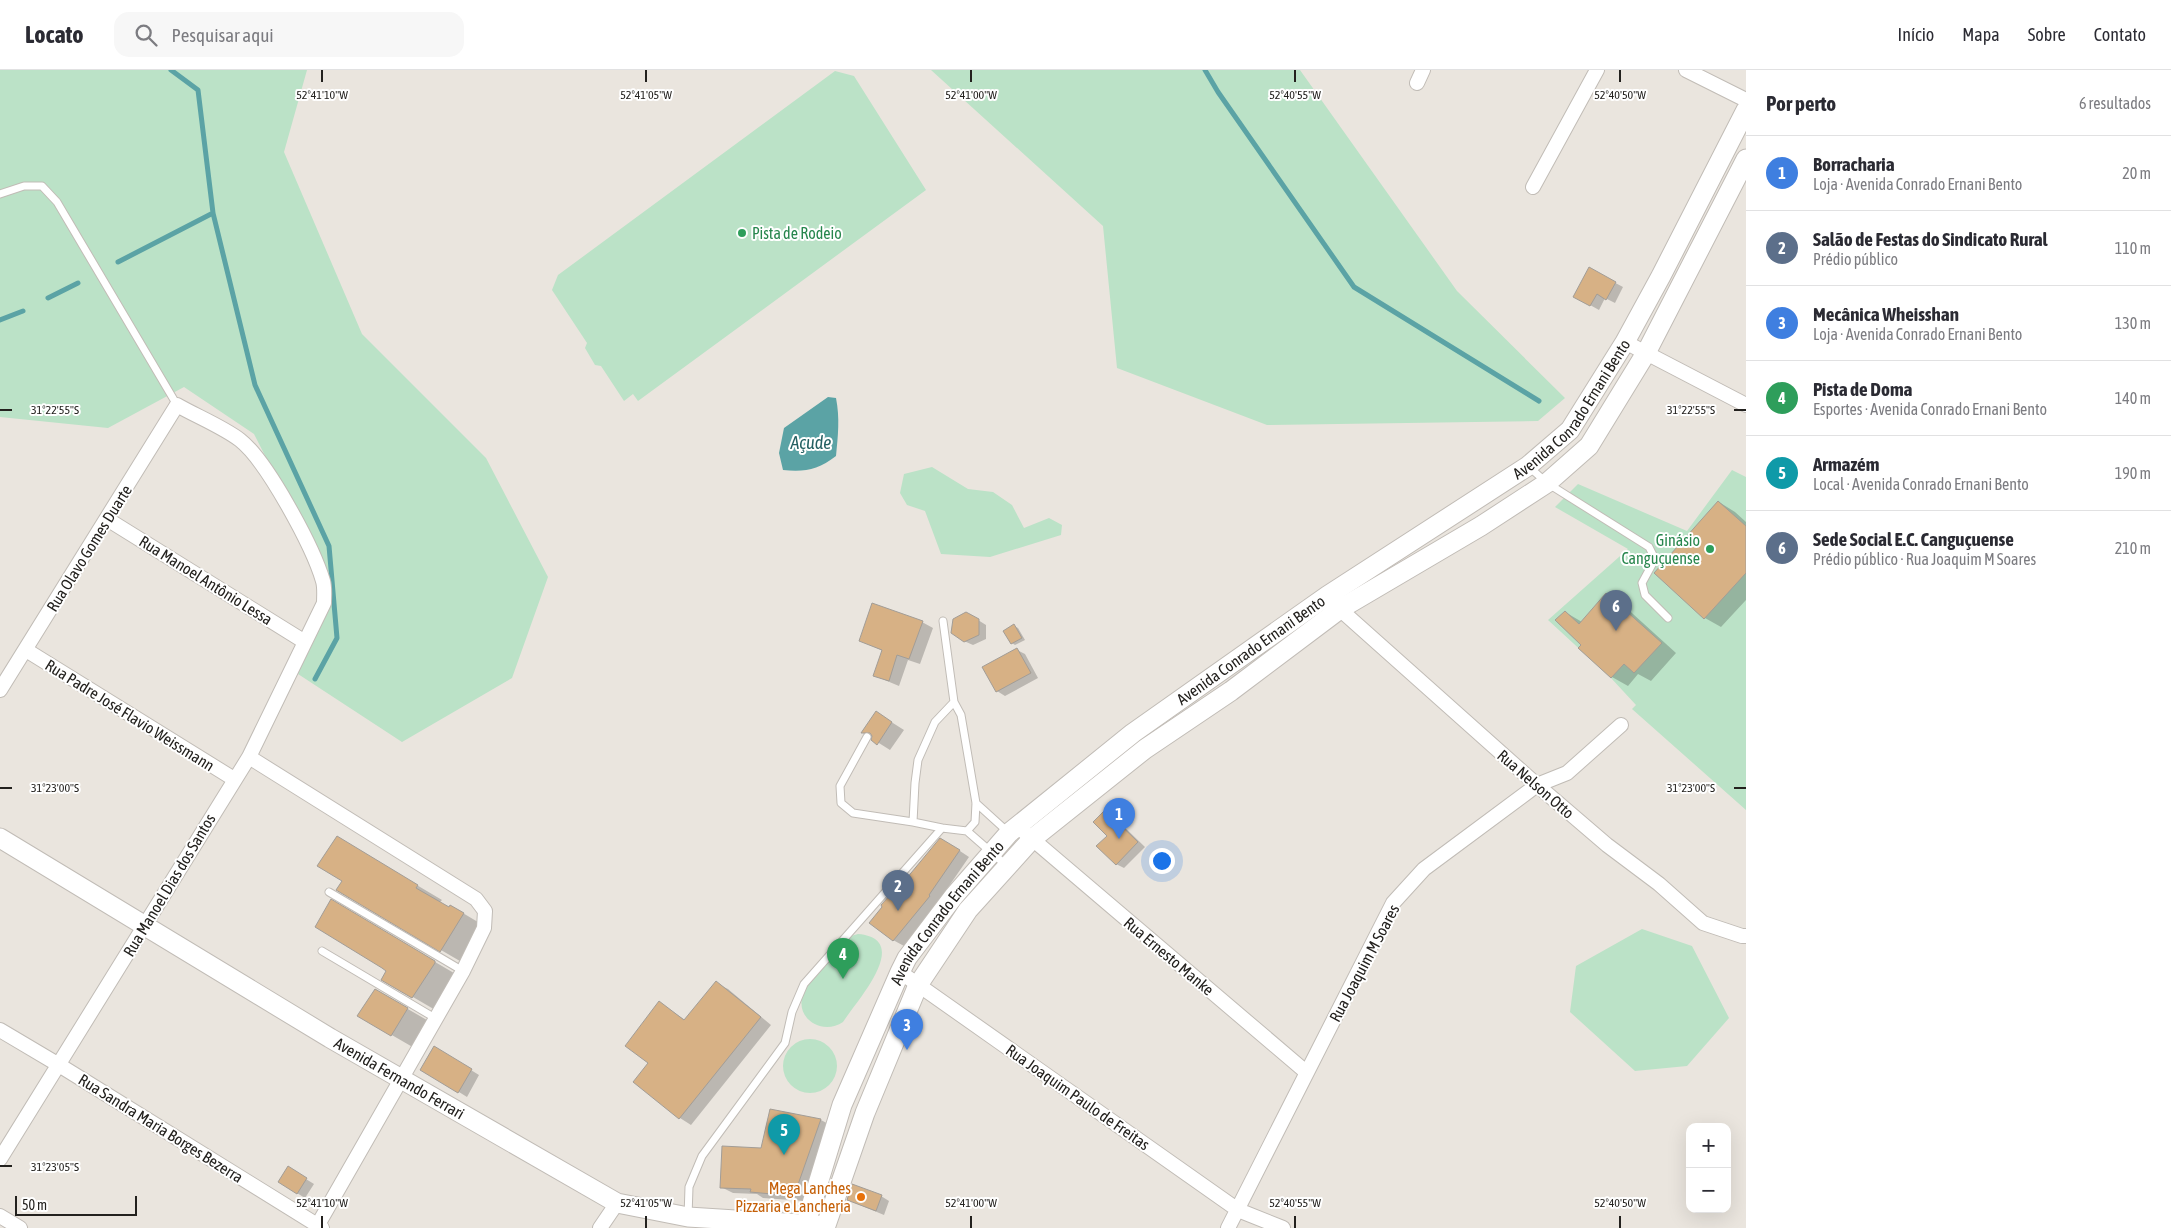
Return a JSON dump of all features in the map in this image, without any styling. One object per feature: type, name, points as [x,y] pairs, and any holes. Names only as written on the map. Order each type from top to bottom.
[{"type":"street","points":[[1416,83],[1423,70]]},
{"type":"street","points":[[1533,187],[1597,70]]},
{"type":"street","points":[[1686,70],[1746,100]]},
{"type":"street","name":"Avenida Conrado Ernani Bento","points":[[819,1226],[842,1105],[907,958],[954,896],[1013,829],[1133,733],[1327,596],[1528,466],[1570,430],[1625,342],[1746,110]]},
{"type":"street","name":"Avenida Conrado Ernani Bento","points":[[819,1226],[918,985],[968,910],[1032,839],[1145,749],[1231,692],[1340,610],[1481,526],[1547,483],[1589,446],[1646,353],[1746,159]]},
{"type":"street","points":[[1625,342],[1746,405]]},
{"type":"street","name":"Rua Olavo Gomes Duarte","points":[[0,690],[177,405]]},
{"type":"street","name":"Rua Manoel Dias dos Santos","points":[[0,1159],[249,757],[324,604],[324,583],[316,561],[279,490],[254,454],[240,440],[177,405]]},
{"type":"street","name":"Rua Manoel Antônio Lessa","points":[[107,518],[304,642]]},
{"type":"street","name":"Rua Nelson Otto","points":[[1327,596],[1340,610],[1537,785],[1607,845],[1659,884],[1703,923],[1746,936]]},
{"type":"street","name":"Rua Padre José Flavio Weissmann","points":[[26,650],[234,779]]},
{"type":"street","name":"Rua Joaquim M Soares","points":[[1228,1228],[1393,903],[1424,869],[1537,785],[1568,773],[1621,725]]},
{"type":"street","points":[[1133,733],[1145,749]]},
{"type":"street","points":[[249,757],[476,900],[485,912],[484,928],[463,971],[319,1227]]},
{"type":"street","name":"Rua Ernesto Manke","points":[[1013,829],[1032,839],[1306,1072]]},
{"type":"street","name":"Avenida Fernando Ferrari","points":[[0,838],[402,1079],[617,1203],[688,1217],[819,1226]]},
{"type":"street","name":"Rua Joaquim Paulo de Freitas","points":[[900,972],[1238,1210],[1283,1228]]},
{"type":"street","name":"Rua Sandra Maria Borges Bezerra","points":[[0,1030],[59,1064],[319,1227]]},
{"type":"street","points":[[842,1105],[864,1113]]},
{"type":"street","points":[[600,1228],[617,1203]]},
{"type":"street","points":[[0,1216],[20,1228]]},
{"type":"lane","points":[[0,194],[24,186],[42,186],[57,202],[177,405]]},
{"type":"lane","points":[[1528,466],[1547,483],[1649,547],[1655,559],[1642,582],[1645,595],[1668,618]]},
{"type":"lane","points":[[944,621],[954,702],[960,715],[976,803],[975,822],[967,831]]},
{"type":"lane","points":[[913,822],[918,760],[935,722],[954,702]]},
{"type":"lane","points":[[867,737],[840,786],[841,803],[853,813],[967,831],[1008,866]]},
{"type":"lane","points":[[976,803],[1013,829]]},
{"type":"lane","points":[[688,1217],[689,1187],[702,1156],[785,1043],[792,1012],[804,984],[942,828]]},
{"type":"lane","points":[[329,892],[463,971]]},
{"type":"lane","points":[[322,951],[435,1018]]},
{"type":"green space","points":[[0,70],[307,70],[284,152],[362,334],[486,458],[548,577],[512,678],[402,742],[298,674],[332,587],[254,434],[184,387],[108,428],[0,417]]},
{"type":"green space","points":[[931,70],[1300,70],[1457,291],[1565,398],[1538,421],[1267,425],[1117,368],[1103,226]]},
{"type":"green space","name":"Pista de Rodeio","points":[[835,71],[854,76],[926,190],[638,401],[633,394],[624,401],[601,366],[595,365],[585,348],[587,343],[552,290],[558,275]]},
{"type":"green space","points":[[932,467],[968,489],[993,492],[1012,505],[1024,528],[1049,518],[1062,525],[1061,535],[990,557],[941,554],[925,511],[907,505],[900,493],[904,474]]},
{"type":"green space","points":[[1732,470],[1746,477],[1746,810],[1632,709],[1636,705],[1611,678],[1548,620],[1628,549],[1555,507],[1578,484],[1687,531]]},
{"type":"green space","points":[[1642,929],[1692,946],[1729,1018],[1687,1066],[1635,1071],[1570,1012],[1576,966]]},
{"type":"green space","points":[[858,934],[874,938],[881,947],[881,959],[876,972],[868,987],[843,1022],[836,1026],[820,1026],[808,1019],[804,1013],[802,997],[804,991],[831,954],[846,939]]},
{"type":"green space","points":[[805,1039],[815,1039],[825,1043],[833,1051],[837,1066],[833,1081],[825,1089],[815,1093],[805,1093],[795,1089],[787,1081],[783,1071],[783,1061],[787,1051],[795,1043]]},
{"type":"water","name":"Açude","points":[[828,397],[836,398],[837,405],[836,456],[811,469],[798,471],[783,470],[779,453],[784,428]]},
{"type":"building","points":[[1589,267],[1616,282],[1606,300],[1597,294],[1590,306],[1573,297]]},
{"type":"building","name":"Ginásio Canguçuense","points":[[1718,501],[1746,526],[1746,573],[1704,619],[1654,573]]},
{"type":"building","points":[[1606,593],[1662,643],[1634,673],[1624,664],[1611,678],[1578,648],[1581,645],[1555,620],[1565,611],[1579,624]]},
{"type":"building","points":[[872,603],[923,621],[909,659],[897,655],[889,681],[873,676],[882,650],[859,641]]},
{"type":"building","points":[[966,612],[979,619],[979,635],[964,642],[951,633],[953,619]]},
{"type":"building","points":[[1014,624],[1022,638],[1011,644],[1003,631]]},
{"type":"building","points":[[1017,648],[1031,673],[996,692],[982,667]]},
{"type":"building","points":[[876,711],[892,722],[877,745],[871,740],[872,736],[870,733],[861,733]]},
{"type":"building","points":[[1105,810],[1138,842],[1116,865],[1096,846],[1107,836],[1093,822]]},
{"type":"building","points":[[337,836],[418,885],[416,888],[449,907],[450,905],[464,913],[440,952],[336,890],[342,881],[317,866]]},
{"type":"building","points":[[940,838],[960,850],[930,896],[893,941],[869,923],[882,907],[881,905],[891,894],[892,896]]},
{"type":"building","points":[[331,899],[435,961],[412,998],[381,980],[386,971],[382,968],[315,927]]},
{"type":"building","points":[[716,981],[761,1017],[679,1119],[633,1082],[648,1063],[625,1046],[659,1001],[684,1020]]},
{"type":"building","points":[[375,989],[408,1008],[391,1036],[357,1016]]},
{"type":"building","points":[[434,1046],[472,1069],[458,1093],[420,1070]]},
{"type":"building","points":[[770,1109],[821,1119],[794,1196],[750,1192],[751,1189],[720,1188],[722,1146],[761,1148]]},
{"type":"building","points":[[288,1166],[307,1178],[297,1194],[278,1182]]},
{"type":"building","name":"Mega Lanches Pizzaria e Lancheria","points":[[852,1184],[882,1195],[876,1211],[847,1200]]},
{"type":"waterway","points":[[171,70],[198,90],[213,213],[255,385],[329,546],[337,638],[315,679]]},
{"type":"waterway","points":[[1205,70],[1218,92],[1354,287],[1539,401]]},
{"type":"waterway","points":[[118,262],[213,213]]},
{"type":"waterway","points":[[48,298],[78,283]]},
{"type":"waterway","points":[[0,320],[23,311]]},
{"type":"place","name":"Pista de Rodeio","points":[[742,233]]},
{"type":"place","name":"Ginásio Canguçuense","points":[[1710,549]]},
{"type":"place","name":"Sede Social E.C. Canguçuense","points":[[1616,631]]},
{"type":"place","name":"Borracharia","points":[[1119,839]]},
{"type":"place","name":"Salão de Festas do Sindicato Rural","points":[[898,911]]},
{"type":"place","name":"Pista de Doma","points":[[843,979]]},
{"type":"place","name":"Mecânica Wheisshan","points":[[907,1050]]},
{"type":"place","name":"Armazém","points":[[784,1155]]},
{"type":"place","name":"Mega Lanches Pizzaria e Lancheria","points":[[861,1197]]}]
